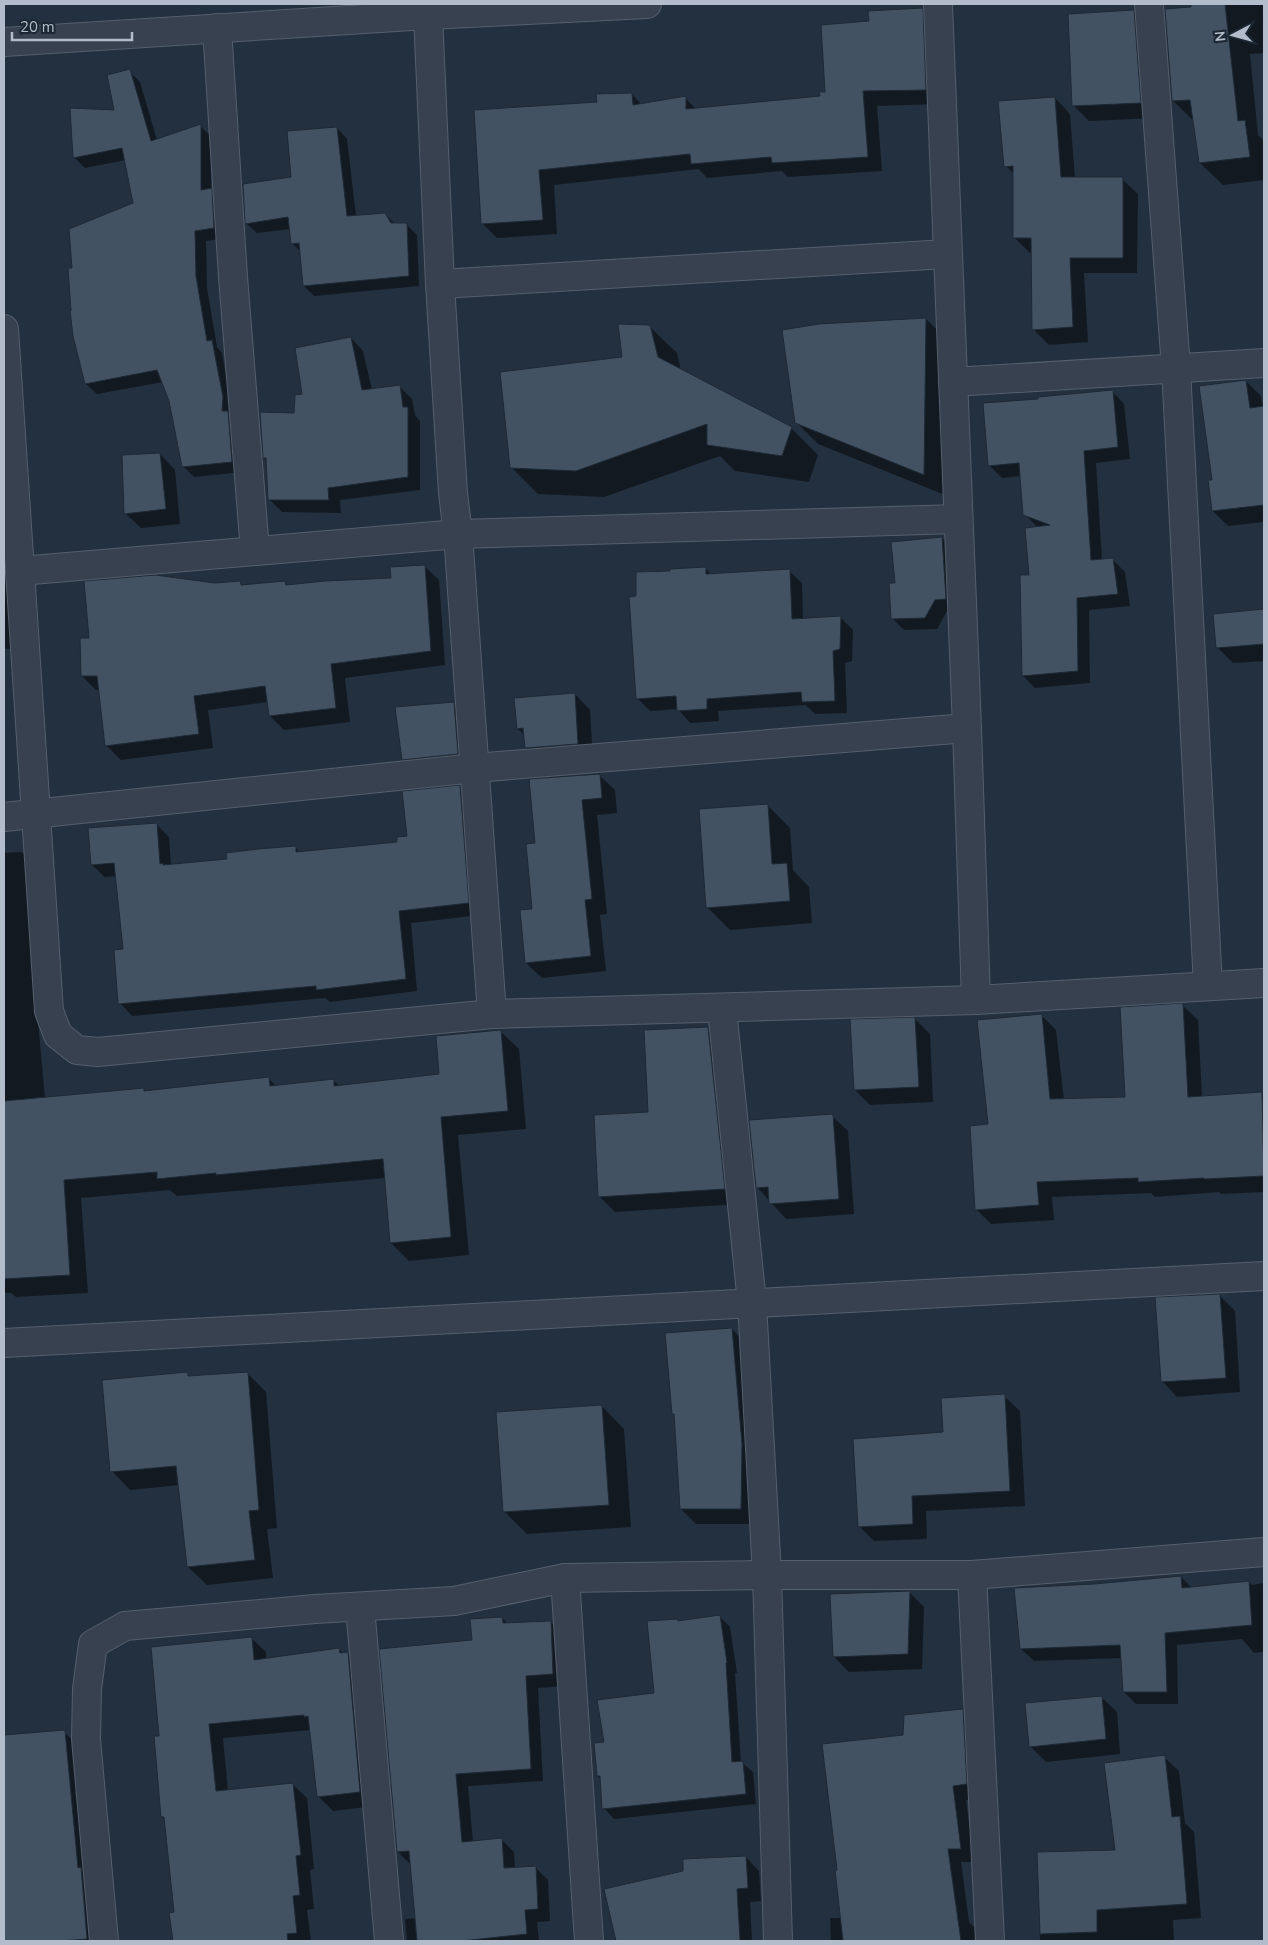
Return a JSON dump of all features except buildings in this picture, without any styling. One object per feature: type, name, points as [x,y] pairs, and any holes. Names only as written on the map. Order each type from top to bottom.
[{"type":"street","points":[[4,42],[428,15],[647,4]]},
{"type":"street","points":[[938,4],[968,728],[976,1000]]},
{"type":"street","points":[[1149,4],[1176,368],[1208,986]]},
{"type":"street","points":[[428,15],[440,284],[453,493],[458,534],[492,1014]]},
{"type":"street","points":[[217,28],[233,277],[255,551]]},
{"type":"street","points":[[440,284],[947,254]]},
{"type":"street","points":[[4,329],[49,1011],[58,1035],[77,1050],[98,1052],[492,1014],[722,1009],[976,1000],[1264,983]]},
{"type":"street","points":[[953,382],[1264,363]]},
{"type":"street","points":[[20,571],[458,534],[958,519]]},
{"type":"street","points":[[4,817],[475,768],[968,728]]},
{"type":"street","points":[[722,1009],[752,1304],[767,1575],[778,1941]]},
{"type":"street","points":[[4,1343],[1264,1276]]},
{"type":"street","points":[[104,1941],[86,1739],[86,1689],[93,1644],[125,1626],[247,1614],[454,1600],[565,1578],[767,1575],[972,1575],[1264,1552]]},
{"type":"street","points":[[972,1575],[990,1941]]},
{"type":"street","points":[[565,1578],[589,1941]]},
{"type":"street","points":[[360,1607],[388,1941]]}]
